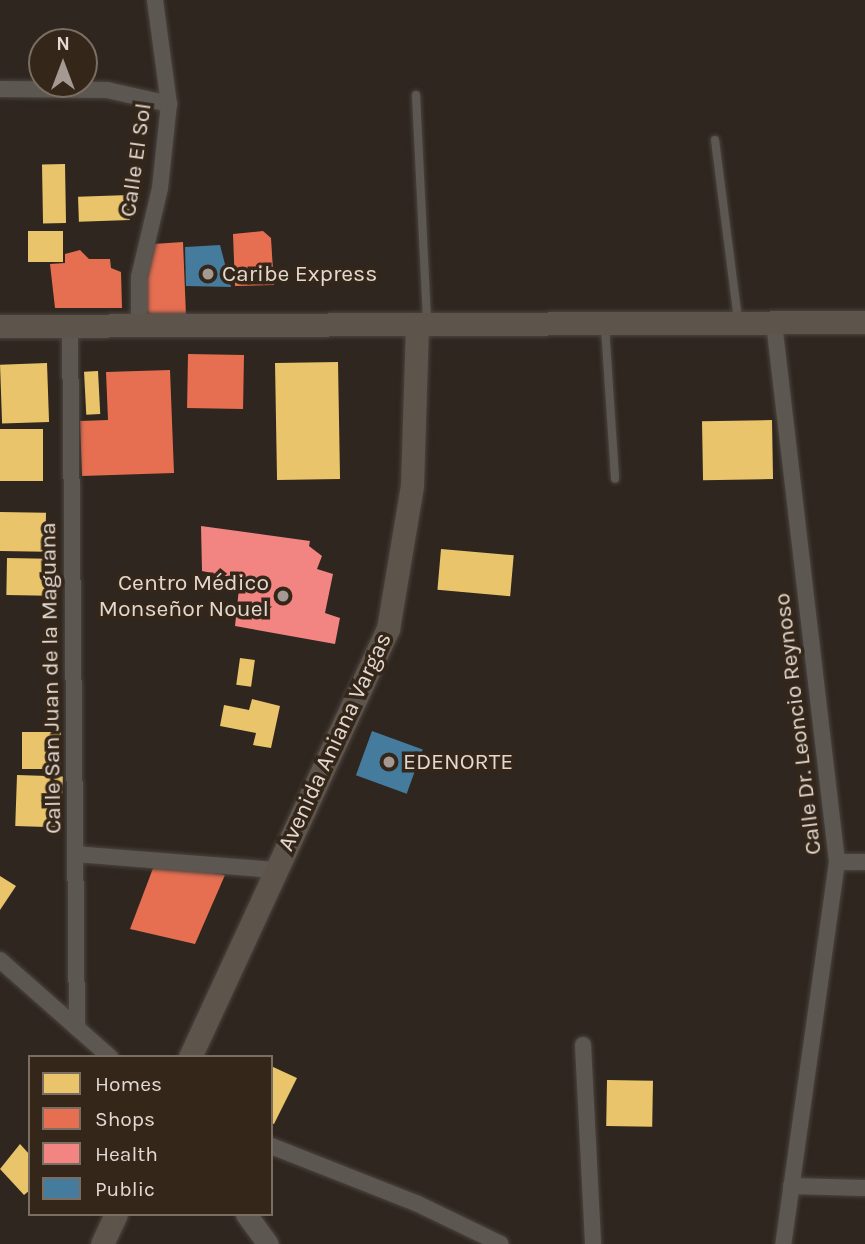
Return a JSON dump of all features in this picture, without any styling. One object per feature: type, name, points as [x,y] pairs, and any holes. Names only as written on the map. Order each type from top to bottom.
[{"type":"main road","points":[[0,326],[865,322]]},
{"type":"main road","name":"Avenida Aniana Vargas","points":[[191,1055],[388,629],[412,485],[422,326]]},
{"type":"main road","points":[[102,1244],[115,1216]]},
{"type":"street","name":"Calle El Sol","points":[[139,326],[139,277],[160,188],[169,104],[155,0]]},
{"type":"street","points":[[0,89],[107,90],[169,104]]},
{"type":"street","name":"Calle Dr. Leoncio Reynoso","points":[[774,323],[836,862],[783,1244]]},
{"type":"street","name":"Calle San Juan de la Maguana","points":[[70,327],[77,1028]]},
{"type":"street","points":[[75,854],[276,870]]},
{"type":"street","points":[[836,862],[865,862]]},
{"type":"street","points":[[0,960],[108,1055]]},
{"type":"street","points":[[583,1045],[593,1244]]},
{"type":"street","points":[[273,1147],[416,1203],[501,1244]]},
{"type":"street","points":[[791,1186],[865,1188]]},
{"type":"street","points":[[247,1216],[268,1244]]},
{"type":"lane","points":[[416,95],[422,326]]},
{"type":"lane","points":[[715,139],[738,323]]},
{"type":"lane","points":[[605,324],[615,479]]},
{"type":"building: Homes","points":[[42,164],[65,164],[66,223],[43,223]]},
{"type":"building: Homes","points":[[129,195],[130,220],[79,222],[78,197]]},
{"type":"building: Homes","points":[[28,231],[63,231],[63,262],[28,262]]},
{"type":"building: Homes","points":[[338,362],[340,479],[277,480],[275,363]]},
{"type":"building: Homes","points":[[47,363],[49,422],[2,424],[0,365]]},
{"type":"building: Homes","points":[[98,371],[100,414],[86,415],[84,372]]},
{"type":"building: Homes","points":[[772,420],[773,479],[703,480],[702,421]]},
{"type":"building: Homes","points":[[0,429],[43,429],[43,481],[0,481]]},
{"type":"building: Homes","points":[[0,512],[46,513],[45,552],[0,551]]},
{"type":"building: Homes","points":[[441,549],[514,555],[510,596],[437,590]]},
{"type":"building: Homes","points":[[7,558],[48,559],[47,596],[6,595]]},
{"type":"building: Homes","points":[[240,658],[255,660],[251,687],[236,685]]},
{"type":"building: Homes","points":[[252,699],[280,706],[271,748],[253,745],[256,733],[220,726],[224,705],[249,710]]},
{"type":"building: Homes","points":[[22,732],[61,732],[61,769],[22,769]]},
{"type":"building: Homes","points":[[17,775],[63,777],[61,828],[15,826]]},
{"type":"building: Homes","points":[[0,876],[16,886],[0,910]]},
{"type":"building: Homes","points":[[273,1067],[297,1078],[273,1124]]},
{"type":"building: Homes","points":[[607,1080],[653,1081],[652,1127],[606,1126]]},
{"type":"building: Homes","points":[[20,1144],[28,1153],[28,1192],[24,1195],[0,1169]]},
{"type":"building: Shops","points":[[263,231],[271,238],[274,285],[235,286],[233,234]]},
{"type":"building: Shops","points":[[183,242],[186,316],[140,317],[153,244]]},
{"type":"building: Shops","points":[[80,250],[89,259],[110,259],[111,268],[121,272],[122,308],[55,308],[50,264],[65,263],[65,254]]},
{"type":"building: Shops","points":[[188,354],[244,355],[243,409],[187,408]]},
{"type":"building: Shops","points":[[170,370],[174,473],[82,476],[80,421],[108,420],[106,372]]},
{"type":"building: Shops","points":[[155,863],[225,875],[195,944],[130,929]]},
{"type":"building: Health","name":"Centro Médico Monseñor Nouel","points":[[201,526],[310,541],[309,546],[322,556],[317,569],[333,574],[325,613],[340,618],[335,644],[235,626],[240,579],[202,571]]},
{"type":"building: Public","name":"Caribe Express","points":[[220,245],[231,287],[186,286],[185,247]]},
{"type":"building: Public","name":"EDENORTE","points":[[372,731],[423,749],[407,794],[356,775]]},
{"type":"place","name":"Caribe Express","points":[[208,274]]},
{"type":"place","name":"Centro Médico Monseñor Nouel","points":[[283,596]]},
{"type":"place","name":"EDENORTE","points":[[389,762]]}]
